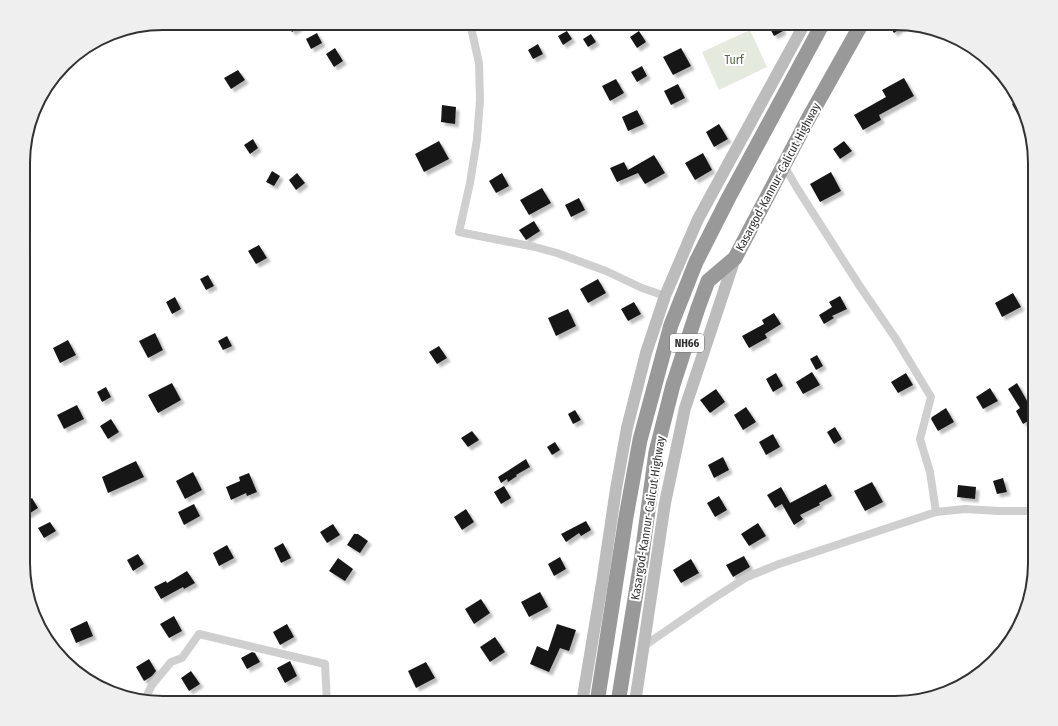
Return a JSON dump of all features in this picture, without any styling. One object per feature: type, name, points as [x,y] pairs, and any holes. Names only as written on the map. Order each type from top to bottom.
[{"type":"highway","name":"Kasargod-Kannur-Calicut Highway","points":[[598,696],[621,548],[640,440],[671,325],[696,262],[729,197],[820,30]]},
{"type":"highway","name":"Kasargod-Kannur-Calicut Highway","points":[[619,696],[641,562],[656,452],[673,385],[698,308],[708,281],[735,258],[784,164],[858,30]]},
{"type":"street","points":[[472,30],[479,63],[480,100],[477,140],[470,183],[459,232],[535,247],[557,253],[606,271],[642,288],[665,296]]},
{"type":"street","points":[[583,696],[627,428],[646,353],[665,296],[698,219],[801,30]]},
{"type":"street","points":[[784,164],[797,188],[859,285],[896,339],[931,397],[920,439],[930,472],[936,512]]},
{"type":"street","points":[[636,696],[665,503],[686,408],[735,258]]},
{"type":"street","points":[[644,646],[710,600],[747,577],[779,564],[874,534],[936,512],[964,509],[1028,511]]},
{"type":"street","points":[[147,695],[152,685],[171,662],[182,658],[200,634],[325,664],[327,696]]},
{"type":"green space","name":"Turf","points":[[750,30],[767,67],[719,90],[702,52]]},
{"type":"building","points":[[771,30],[782,30],[783,31],[774,36]]},
{"type":"building","points":[[567,31],[572,39],[563,45],[558,36]]},
{"type":"building","points":[[639,31],[646,42],[637,48],[630,37]]},
{"type":"building","points":[[317,33],[322,43],[311,49],[306,39]]},
{"type":"building","points":[[591,34],[596,42],[588,47],[583,39]]},
{"type":"building","points":[[538,44],[543,54],[533,59],[528,50]]},
{"type":"building","points":[[335,48],[343,61],[334,67],[326,54]]},
{"type":"building","points":[[681,48],[691,66],[673,75],[663,57]]},
{"type":"building","points":[[642,66],[647,76],[637,82],[631,72]]},
{"type":"building","points":[[238,70],[245,80],[231,89],[224,78]]},
{"type":"building","points":[[904,78],[914,96],[879,115],[881,120],[863,130],[854,115],[886,97],[882,90]]},
{"type":"building","points":[[616,79],[624,93],[610,101],[602,86]]},
{"type":"building","points":[[678,84],[685,98],[671,105],[664,91]]},
{"type":"building","points":[[1014,103],[1021,121],[1012,104]]},
{"type":"building","points":[[442,105],[456,107],[455,124],[441,122]]},
{"type":"building","points":[[637,110],[644,124],[628,131],[622,117]]},
{"type":"building","points":[[719,124],[728,139],[714,147],[706,132]]},
{"type":"building","points":[[253,139],[258,148],[250,154],[244,145]]},
{"type":"building","points":[[439,141],[449,159],[424,172],[415,154]]},
{"type":"building","points":[[844,141],[852,151],[840,159],[833,149]]},
{"type":"building","points":[[703,153],[712,170],[695,180],[685,163]]},
{"type":"building","points":[[654,155],[665,173],[645,184],[638,173],[617,182],[610,168],[624,162],[628,170]]},
{"type":"building","points":[[272,171],[280,176],[274,186],[266,182]]},
{"type":"building","points":[[831,172],[841,191],[820,202],[810,184]]},
{"type":"building","points":[[297,173],[305,183],[296,190],[289,180]]},
{"type":"building","points":[[502,173],[509,186],[496,193],[489,181]]},
{"type":"building","points":[[542,188],[551,203],[529,215],[520,200]]},
{"type":"building","points":[[579,198],[585,210],[571,217],[565,205]]},
{"type":"building","points":[[534,221],[540,231],[526,240],[519,230]]},
{"type":"building","points":[[259,245],[267,258],[256,264],[248,251]]},
{"type":"building","points":[[208,275],[214,286],[206,290],[200,279]]},
{"type":"building","points":[[598,279],[606,293],[588,303],[580,289]]},
{"type":"building","points":[[1013,293],[1021,307],[1002,317],[995,303]]},
{"type":"building","points":[[840,296],[847,309],[832,316],[834,318],[824,324],[819,315],[832,307],[829,302]]},
{"type":"building","points":[[175,297],[181,309],[172,314],[166,302]]},
{"type":"building","points":[[634,302],[641,314],[628,321],[621,309]]},
{"type":"building","points":[[568,309],[576,326],[556,336],[548,318]]},
{"type":"building","points":[[774,313],[781,324],[765,334],[767,338],[749,348],[742,336],[764,324],[762,320]]},
{"type":"building","points":[[155,333],[163,350],[148,358],[139,341]]},
{"type":"building","points":[[227,336],[232,346],[223,350],[218,341]]},
{"type":"building","points":[[68,340],[76,355],[60,363],[53,348]]},
{"type":"building","points":[[439,346],[447,358],[437,364],[429,352]]},
{"type":"building","points":[[817,355],[823,366],[816,370],[810,359]]},
{"type":"building","points":[[812,372],[820,385],[803,394],[796,382]]},
{"type":"building","points":[[776,373],[783,386],[773,392],[766,379]]},
{"type":"building","points":[[906,373],[913,385],[898,393],[891,382]]},
{"type":"building","points":[[172,383],[181,400],[158,413],[148,395]]},
{"type":"building","points":[[1017,383],[1028,403],[1028,421],[1023,424],[1016,411],[1020,408],[1008,389]]},
{"type":"building","points":[[106,387],[111,397],[102,402],[97,392]]},
{"type":"building","points":[[990,388],[998,401],[983,409],[976,397]]},
{"type":"building","points":[[716,389],[725,402],[710,413],[700,400]]},
{"type":"building","points":[[77,405],[84,419],[64,429],[57,415]]},
{"type":"building","points":[[746,407],[756,422],[743,430],[734,415]]},
{"type":"building","points":[[946,408],[954,422],[938,431],[931,419]]},
{"type":"building","points":[[575,410],[581,420],[573,424],[568,414]]},
{"type":"building","points":[[111,419],[119,432],[108,439],[100,426]]},
{"type":"building","points":[[835,427],[842,439],[834,444],[827,432]]},
{"type":"building","points":[[472,431],[479,440],[468,447],[461,438]]},
{"type":"building","points":[[773,434],[780,447],[766,455],[759,442]]},
{"type":"building","points":[[555,442],[560,450],[552,455],[547,447]]},
{"type":"building","points":[[723,457],[729,470],[714,478],[708,465]]},
{"type":"building","points":[[526,459],[530,467],[516,475],[517,476],[508,482],[507,479],[501,483],[498,477]]},
{"type":"building","points":[[136,461],[144,477],[108,493],[102,477]]},
{"type":"building","points":[[193,472],[202,490],[185,499],[176,481]]},
{"type":"building","points":[[249,473],[257,492],[247,496],[246,493],[231,500],[226,487],[240,481],[239,477]]},
{"type":"building","points":[[1003,478],[1007,492],[997,494],[993,481]]},
{"type":"building","points":[[872,482],[883,502],[865,511],[854,491]]},
{"type":"building","points":[[826,484],[832,496],[819,503],[820,505],[800,515],[803,519],[794,525],[782,504],[775,508],[767,495],[781,487],[790,503]]},
{"type":"building","points":[[958,485],[976,487],[975,499],[957,497]]},
{"type":"building","points":[[504,486],[511,498],[501,504],[494,492]]},
{"type":"building","points":[[719,496],[727,510],[715,517],[707,503]]},
{"type":"building","points":[[32,498],[38,508],[30,513],[30,499]]},
{"type":"building","points":[[194,504],[200,516],[184,525],[178,512]]},
{"type":"building","points":[[466,509],[474,522],[462,530],[454,517]]},
{"type":"building","points":[[586,521],[591,530],[581,536],[579,533],[566,542],[561,534]]},
{"type":"building","points":[[50,522],[56,531],[44,538],[38,528]]},
{"type":"building","points":[[758,523],[766,536],[749,546],[741,534]]},
{"type":"building","points":[[333,524],[340,535],[327,543],[320,532]]},
{"type":"building","points":[[354,534],[358,534],[368,541],[360,553],[347,545]]},
{"type":"building","points":[[283,543],[291,558],[281,563],[274,548]]},
{"type":"building","points":[[227,545],[234,558],[219,566],[213,553]]},
{"type":"building","points":[[138,554],[144,564],[133,571],[127,560]]},
{"type":"building","points":[[744,556],[750,567],[733,577],[726,565]]},
{"type":"building","points":[[560,557],[566,569],[554,576],[548,564]]},
{"type":"building","points":[[338,558],[353,569],[345,581],[329,571]]},
{"type":"building","points":[[691,559],[699,573],[681,583],[673,570]]},
{"type":"building","points":[[187,571],[195,583],[184,589],[183,587],[161,599],[154,587],[166,581],[167,583]]},
{"type":"building","points":[[540,592],[548,607],[529,617],[521,602]]},
{"type":"building","points":[[481,599],[490,613],[474,624],[465,609]]},
{"type":"building","points":[[174,616],[182,631],[169,638],[160,624]]},
{"type":"building","points":[[87,621],[93,636],[76,643],[70,629]]},
{"type":"building","points":[[287,624],[294,637],[280,645],[273,632]]},
{"type":"building","points":[[557,624],[576,630],[569,651],[560,648],[549,672],[530,664],[537,646],[548,651]]},
{"type":"building","points":[[495,637],[505,652],[490,662],[480,647]]},
{"type":"building","points":[[252,652],[255,653],[260,662],[247,669],[241,658]]},
{"type":"building","points":[[149,659],[156,671],[152,676],[144,681],[136,667]]},
{"type":"building","points":[[290,661],[297,676],[285,683],[277,668]]},
{"type":"building","points":[[426,662],[435,678],[416,688],[408,671]]},
{"type":"building","points":[[191,671],[200,684],[189,691],[181,678]]}]
